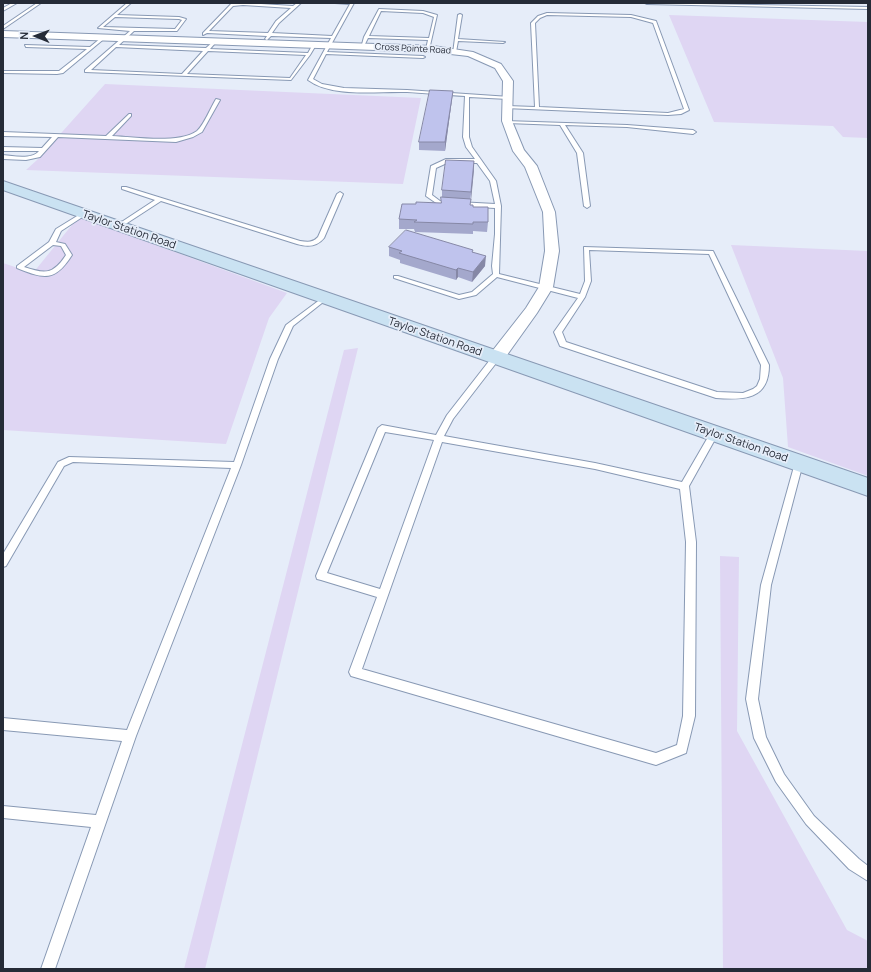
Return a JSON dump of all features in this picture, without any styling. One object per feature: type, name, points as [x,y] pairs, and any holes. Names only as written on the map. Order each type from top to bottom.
[{"type":"main road","name":"Taylor Station Road","points":[[3,185],[868,487]]},
{"type":"street","name":"Cross Pointe Road","points":[[3,34],[103,38],[122,34],[215,42],[267,39],[311,49],[329,45],[364,42],[470,54],[498,66],[508,82],[507,122],[519,151],[531,166],[549,212],[552,251],[546,287],[532,310],[496,358]]},
{"type":"lane","points":[[3,10],[15,3]]},
{"type":"lane","points":[[3,28],[5,25],[39,3]]},
{"type":"lane","points":[[114,16],[164,17],[179,18],[184,20],[176,30],[133,30],[122,34],[100,28],[129,3]]},
{"type":"lane","points":[[267,39],[277,22],[299,3]]},
{"type":"lane","points":[[337,3],[352,3],[310,80],[319,85],[337,89],[408,91],[467,96],[537,109],[668,114],[679,113],[687,110],[655,22],[631,16],[547,14],[539,17],[533,23],[537,109]]},
{"type":"lane","points":[[648,3],[868,8]]},
{"type":"lane","points":[[198,41],[232,5],[243,4],[294,7]]},
{"type":"lane","points":[[206,32],[329,45],[427,48],[436,16],[423,12],[380,10],[364,42]]},
{"type":"lane","points":[[454,52],[460,15]]},
{"type":"lane","points":[[130,21],[135,16]]},
{"type":"lane","points":[[160,22],[164,17]]},
{"type":"lane","points":[[125,25],[115,46],[87,71],[291,79],[311,49]]},
{"type":"lane","points":[[152,30],[156,26]]},
{"type":"lane","points":[[122,34],[133,30]]},
{"type":"lane","points":[[3,72],[61,72],[103,38]]},
{"type":"lane","points":[[456,40],[503,42]]},
{"type":"lane","points":[[183,74],[215,42]]},
{"type":"lane","points":[[26,46],[91,48]]},
{"type":"lane","points":[[115,46],[207,49],[311,49]]},
{"type":"lane","points":[[467,96],[466,137],[469,147],[493,181],[498,206],[498,234],[495,266],[496,275]]},
{"type":"lane","points":[[3,134],[176,140],[191,136],[200,131],[218,100]]},
{"type":"lane","points":[[107,138],[128,115]]},
{"type":"lane","points":[[507,122],[627,126],[693,132]]},
{"type":"lane","points":[[562,124],[580,153],[586,206]]},
{"type":"lane","points":[[3,157],[26,158],[38,156],[56,136]]},
{"type":"lane","points":[[3,149],[44,150]]},
{"type":"lane","points":[[479,161],[446,161],[433,167],[429,196],[439,203],[498,206]]},
{"type":"lane","points":[[124,188],[299,243],[311,244],[318,242],[321,238],[340,194]]},
{"type":"lane","points":[[119,226],[159,200]]},
{"type":"lane","points":[[52,243],[63,244],[69,255],[63,266],[55,272],[43,276],[19,268],[52,243],[58,230],[84,214]]},
{"type":"lane","points":[[586,248],[711,252],[765,365],[763,382],[756,391],[739,397],[716,395],[563,344],[558,332],[582,297],[588,281],[586,248]]},
{"type":"lane","points":[[496,275],[582,297]]},
{"type":"lane","points":[[396,277],[459,297],[474,294],[496,275]]},
{"type":"lane","points":[[48,969],[130,736],[237,465],[269,372],[290,325],[325,298]]},
{"type":"lane","points":[[496,358],[450,417],[438,437],[355,672],[656,759],[682,749],[689,716],[691,542],[684,486],[714,434]]},
{"type":"lane","points":[[382,594],[321,576],[382,428],[595,466],[684,486]]},
{"type":"lane","points":[[3,563],[61,464],[72,459],[237,465]]},
{"type":"lane","points":[[799,463],[766,586],[752,699],[760,738],[780,778],[810,820],[854,864],[868,874]]},
{"type":"lane","points":[[3,724],[130,736]]},
{"type":"lane","points":[[3,812],[100,822]]},
{"type":"shaded area","points":[[669,15],[868,22],[868,138],[843,137],[833,126],[714,122]]},
{"type":"shaded area","points":[[105,84],[421,98],[403,184],[26,170],[37,160]]},
{"type":"shaded area","points":[[82,218],[287,293],[269,318],[226,444],[3,430],[3,263],[33,273],[76,220]]},
{"type":"shaded area","points":[[731,245],[868,251],[868,476],[788,447],[783,378]]},
{"type":"shaded area","points":[[358,348],[205,969],[184,969],[344,350]]},
{"type":"shaded area","points":[[720,556],[739,557],[737,731],[847,930],[868,941],[868,969],[723,969]]},
{"type":"building","points":[[430,90],[453,91],[445,142],[419,142]]},
{"type":"building","points":[[446,160],[474,161],[471,192],[442,190]]},
{"type":"building","points":[[441,197],[471,199],[470,205],[473,205],[473,207],[488,207],[488,222],[473,222],[473,224],[414,222],[417,220],[399,219],[402,204],[416,204],[416,202],[441,203]]},
{"type":"building","points":[[406,230],[473,250],[472,252],[486,256],[473,272],[458,268],[456,270],[399,253],[402,251],[389,247]]}]
